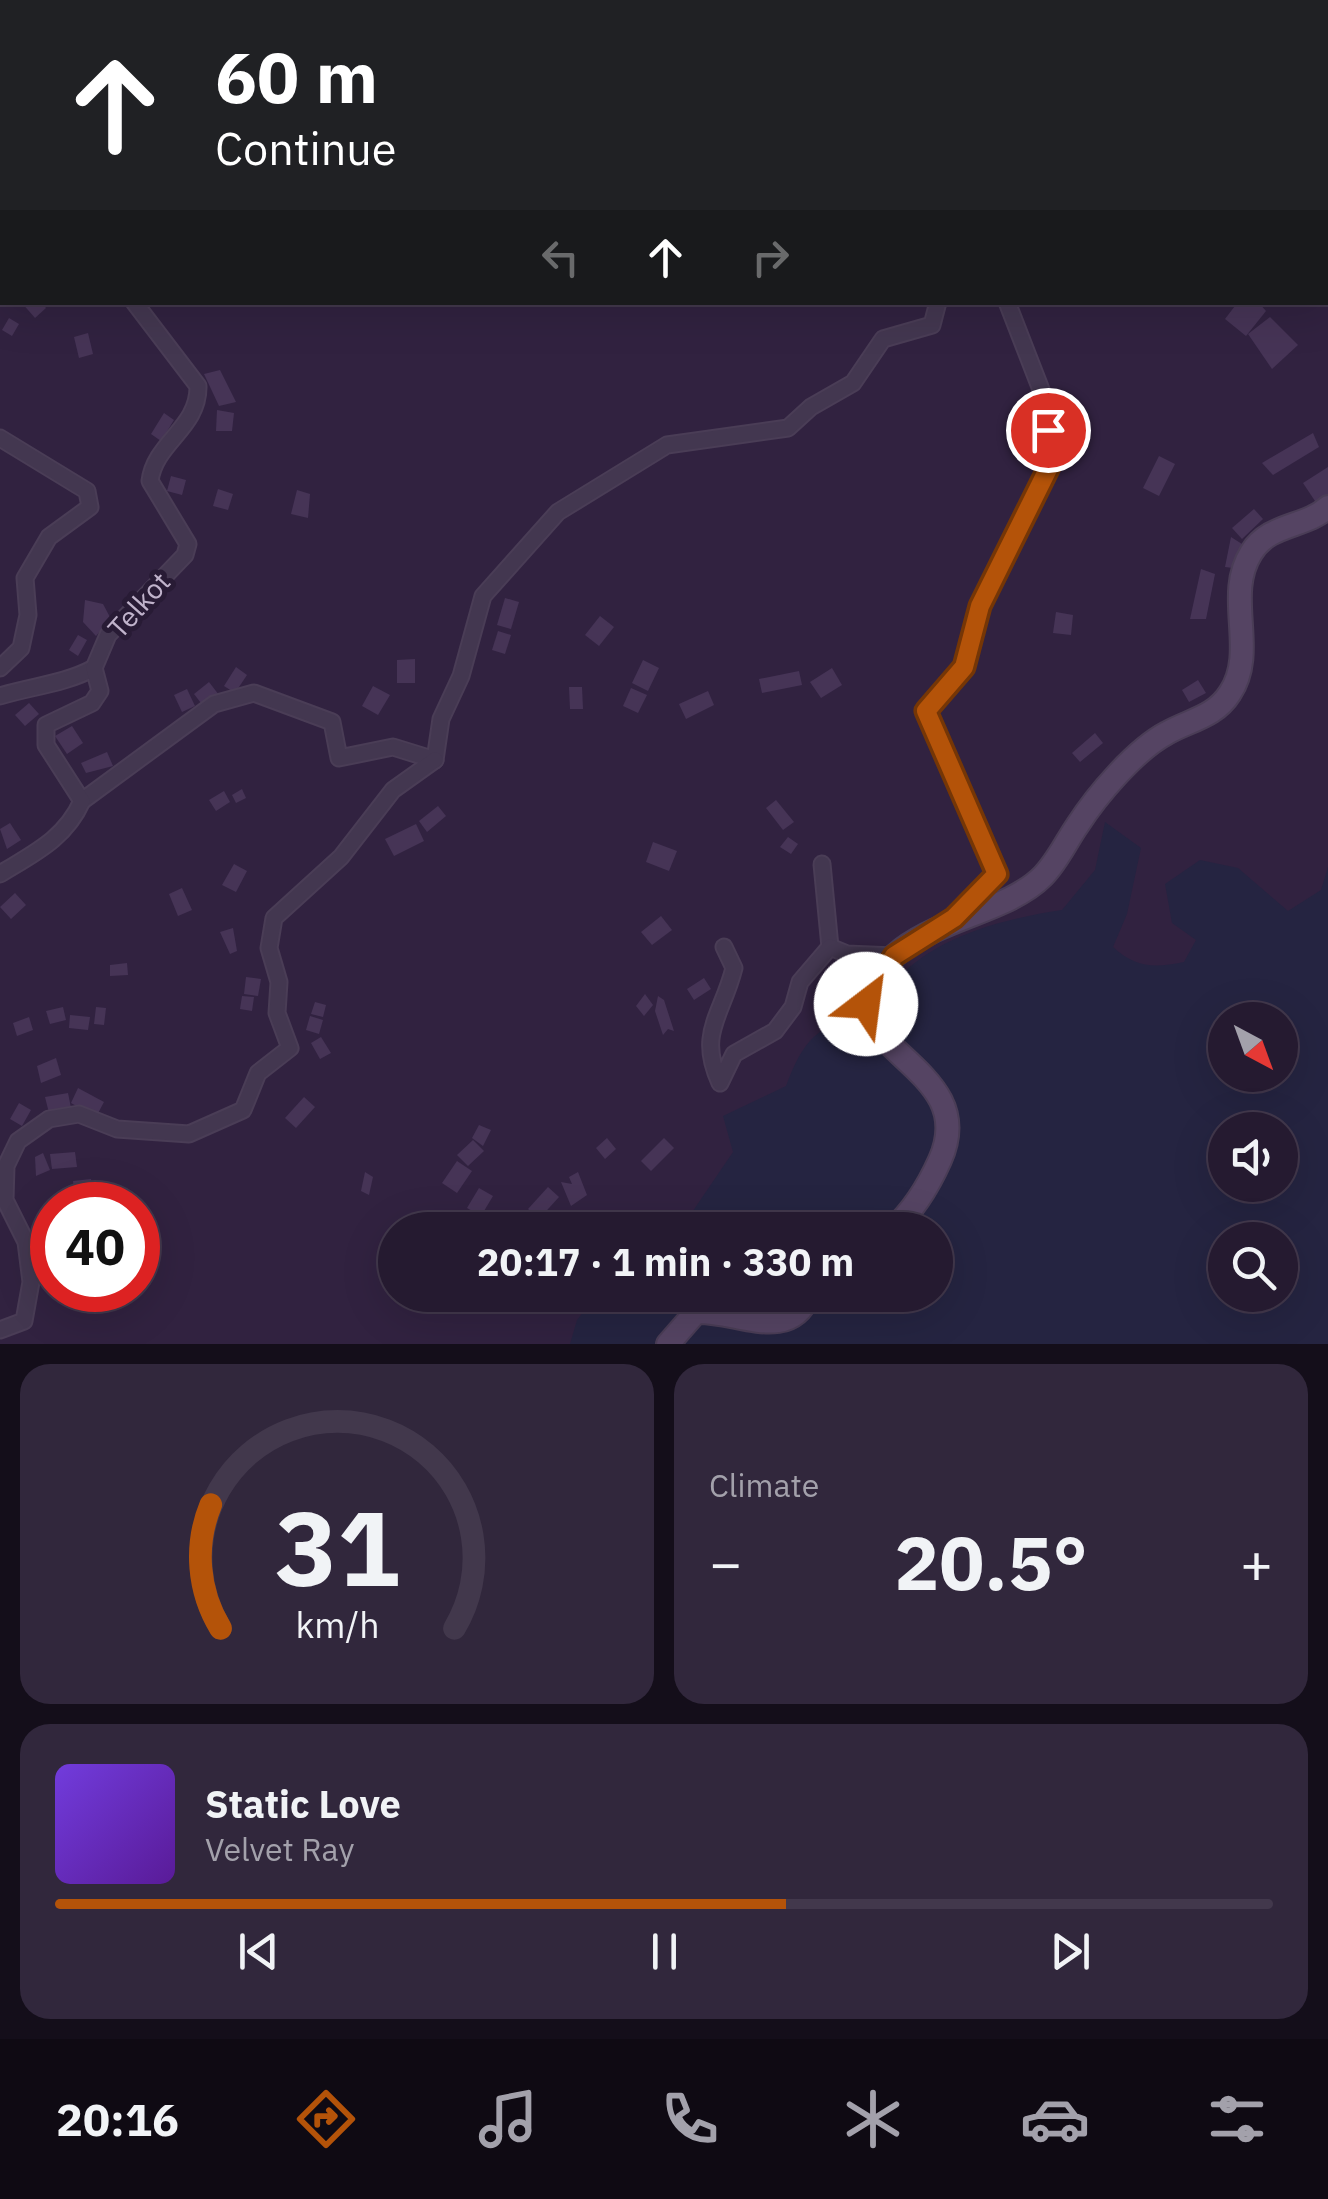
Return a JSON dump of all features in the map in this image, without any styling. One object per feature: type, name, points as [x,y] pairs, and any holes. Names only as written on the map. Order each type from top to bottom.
[{"type":"street","name":"Telkot","points":[[82,801],[43,736],[46,725],[56,716],[92,703],[100,690],[94,668],[108,634],[185,554],[188,544],[150,481],[158,455],[189,422],[198,386],[136,305]]},
{"type":"street","points":[[0,1330],[24,1321],[31,1282],[26,1242],[5,1200],[6,1166],[18,1141],[49,1119],[79,1114],[117,1128],[190,1134],[243,1110],[258,1073],[290,1048],[277,1013],[279,982],[269,948],[274,918],[341,858],[393,790],[435,760],[441,718],[461,676],[482,596],[558,512],[667,445],[788,428],[811,406],[852,383],[883,338],[932,325],[937,305]]},
{"type":"street","points":[[954,918],[997,874],[926,711],[964,667],[980,606],[1052,461],[1045,400],[1007,305]]},
{"type":"street","points":[[0,438],[87,491],[90,507],[49,538],[25,578],[28,615],[20,648],[0,668]]},
{"type":"street","points":[[911,1212],[932,1179],[948,1140],[950,1110],[938,1092],[886,1044],[864,1014],[869,995],[894,956],[954,918],[1026,890],[1045,875],[1112,780],[1166,733],[1212,712],[1229,696],[1242,664],[1239,594],[1250,554],[1270,532],[1328,507]]},
{"type":"street","points":[[0,696],[38,684],[66,682],[94,668]]},
{"type":"street","points":[[0,874],[52,844],[82,801],[214,704],[254,692],[332,722],[339,758],[393,748],[435,760]]},
{"type":"street","points":[[724,947],[734,968],[726,1001],[709,1030],[708,1059],[720,1084],[734,1054],[775,1031],[793,1007],[800,982],[830,946],[822,864]]},
{"type":"street","points":[[830,946],[847,954],[894,956]]},
{"type":"street","points":[[668,1344],[696,1312]]},
{"type":"street","points":[[724,1312],[770,1325],[783,1324],[798,1312]]},
{"type":"shaded area","points":[[1105,822],[1141,848],[1127,914],[1113,947],[1138,963],[1184,962],[1196,940],[1172,923],[1165,884],[1200,860],[1238,868],[1288,911],[1321,890],[1328,867],[1328,1344],[570,1344],[583,1312],[953,1312],[953,1212],[692,1212],[733,1152],[723,1116],[786,1086],[800,1054],[817,1034],[873,1010],[909,968],[955,939],[1007,921],[1062,910],[1095,870]]},
{"type":"building","points":[[24,305],[44,305],[46,308],[35,318]]},
{"type":"building","points":[[1236,305],[1261,305],[1266,311],[1246,336],[1225,319]]},
{"type":"building","points":[[1270,317],[1298,345],[1272,369],[1248,334]]},
{"type":"building","points":[[9,318],[19,324],[12,336],[2,330]]},
{"type":"building","points":[[88,333],[93,354],[79,358],[74,337]]},
{"type":"building","points":[[220,370],[236,402],[219,406],[204,374]]},
{"type":"building","points":[[217,410],[234,413],[232,431],[216,431]]},
{"type":"building","points":[[164,413],[174,420],[161,441],[151,434]]},
{"type":"building","points":[[1313,433],[1319,447],[1273,475],[1262,463]]},
{"type":"building","points":[[1159,456],[1175,464],[1159,496],[1143,488]]},
{"type":"building","points":[[1328,467],[1328,500],[1319,507],[1303,483]]},
{"type":"building","points":[[171,476],[186,480],[182,495],[167,491]]},
{"type":"building","points":[[218,489],[233,494],[228,510],[213,506]]},
{"type":"building","points":[[297,490],[310,494],[308,518],[291,514]]},
{"type":"building","points":[[1254,509],[1263,519],[1242,539],[1232,528]]},
{"type":"building","points":[[1231,537],[1242,544],[1233,568],[1225,567]]},
{"type":"building","points":[[1201,569],[1215,574],[1206,619],[1190,619]]},
{"type":"building","points":[[505,598],[519,602],[511,629],[497,625]]},
{"type":"building","points":[[85,600],[103,604],[111,619],[96,636],[83,622]]},
{"type":"building","points":[[1056,612],[1073,615],[1071,635],[1053,633]]},
{"type":"building","points":[[600,616],[614,627],[599,646],[585,635]]},
{"type":"building","points":[[498,631],[511,635],[505,654],[492,650]]},
{"type":"building","points":[[78,635],[87,640],[78,656],[69,650]]},
{"type":"building","points":[[415,659],[415,683],[397,683],[397,660]]},
{"type":"building","points":[[643,660],[659,668],[648,691],[632,683]]},
{"type":"building","points":[[236,667],[247,675],[235,693],[224,686]]},
{"type":"building","points":[[832,668],[842,685],[821,698],[810,682]]},
{"type":"building","points":[[799,671],[802,685],[762,693],[759,679]]},
{"type":"building","points":[[1198,680],[1206,693],[1189,702],[1182,690]]},
{"type":"building","points":[[209,682],[219,695],[204,707],[194,694]]},
{"type":"building","points":[[373,686],[390,695],[378,715],[362,706]]},
{"type":"building","points":[[569,687],[582,687],[583,709],[570,709]]},
{"type":"building","points":[[631,688],[647,695],[638,713],[623,706]]},
{"type":"building","points":[[187,689],[195,706],[182,712],[174,695]]},
{"type":"building","points":[[708,691],[714,705],[686,719],[679,704]]},
{"type":"building","points":[[29,703],[39,714],[25,726],[15,715]]},
{"type":"building","points":[[72,726],[83,743],[67,754],[55,736]]},
{"type":"building","points":[[1095,733],[1103,743],[1080,762],[1072,753]]},
{"type":"building","points":[[107,752],[113,766],[86,773],[81,763]]},
{"type":"building","points":[[242,789],[246,798],[236,803],[232,795]]},
{"type":"building","points":[[224,791],[230,802],[216,811],[209,800]]},
{"type":"building","points":[[776,800],[794,822],[783,830],[766,808]]},
{"type":"building","points":[[438,806],[446,816],[427,832],[419,821]]},
{"type":"building","points":[[10,823],[21,840],[7,849],[0,829]]},
{"type":"building","points":[[416,824],[424,841],[394,856],[385,839]]},
{"type":"building","points":[[788,837],[798,844],[791,854],[780,847]]},
{"type":"building","points":[[653,842],[677,851],[669,871],[646,862]]},
{"type":"building","points":[[234,864],[247,871],[236,892],[222,885]]},
{"type":"building","points":[[182,888],[192,910],[178,916],[169,894]]},
{"type":"building","points":[[15,893],[26,905],[11,919],[0,907]]},
{"type":"building","points":[[661,916],[672,930],[652,945],[641,932]]},
{"type":"building","points":[[233,928],[237,951],[230,954],[220,932]]},
{"type":"building","points":[[127,963],[128,975],[110,976],[110,965]]},
{"type":"building","points":[[246,977],[261,979],[258,996],[244,994]]},
{"type":"building","points":[[704,978],[711,989],[694,1000],[687,989]]},
{"type":"building","points":[[645,994],[653,1005],[644,1016],[636,1006]]},
{"type":"building","points":[[242,996],[254,997],[252,1011],[240,1009]]},
{"type":"building","points":[[658,996],[664,1000],[674,1031],[668,1029],[663,1035],[655,1011]]},
{"type":"building","points":[[315,1002],[326,1005],[323,1017],[311,1014]]},
{"type":"building","points":[[63,1007],[66,1020],[50,1024],[46,1011]]},
{"type":"building","points":[[96,1007],[106,1008],[104,1025],[94,1024]]},
{"type":"building","points":[[70,1015],[90,1017],[88,1030],[69,1028]]},
{"type":"building","points":[[310,1016],[323,1020],[319,1034],[306,1030]]},
{"type":"building","points":[[29,1017],[33,1030],[17,1036],[13,1023]]},
{"type":"building","points":[[321,1037],[331,1053],[320,1059],[311,1043]]},
{"type":"building","points":[[56,1058],[61,1075],[41,1083],[37,1066]]},
{"type":"building","points":[[78,1088],[104,1102],[96,1117],[71,1103]]},
{"type":"building","points":[[68,1093],[71,1108],[49,1113],[45,1097]]},
{"type":"building","points":[[304,1097],[315,1107],[296,1128],[285,1118]]},
{"type":"building","points":[[19,1103],[31,1110],[22,1126],[10,1119]]},
{"type":"building","points":[[479,1125],[491,1130],[483,1146],[472,1138]]},
{"type":"building","points":[[607,1138],[616,1149],[605,1159],[596,1148]]},
{"type":"building","points":[[664,1138],[674,1148],[651,1171],[641,1161]]},
{"type":"building","points":[[473,1140],[484,1151],[468,1166],[457,1155]]},
{"type":"building","points":[[75,1152],[77,1167],[52,1169],[50,1154]]},
{"type":"building","points":[[43,1153],[50,1170],[36,1176],[35,1157]]},
{"type":"building","points":[[457,1161],[472,1171],[457,1193],[442,1183]]},
{"type":"building","points":[[365,1172],[373,1177],[369,1195],[361,1191]]},
{"type":"building","points":[[578,1172],[587,1195],[571,1206],[561,1182],[572,1184],[569,1177]]},
{"type":"building","points":[[548,1187],[559,1197],[545,1212],[528,1209]]},
{"type":"building","points":[[479,1188],[493,1196],[483,1212],[467,1208]]},
{"type":"route","points":[[866,1004],[894,956],[954,918],[997,874],[926,711],[964,667],[980,606],[1052,461],[1048,430]]}]
